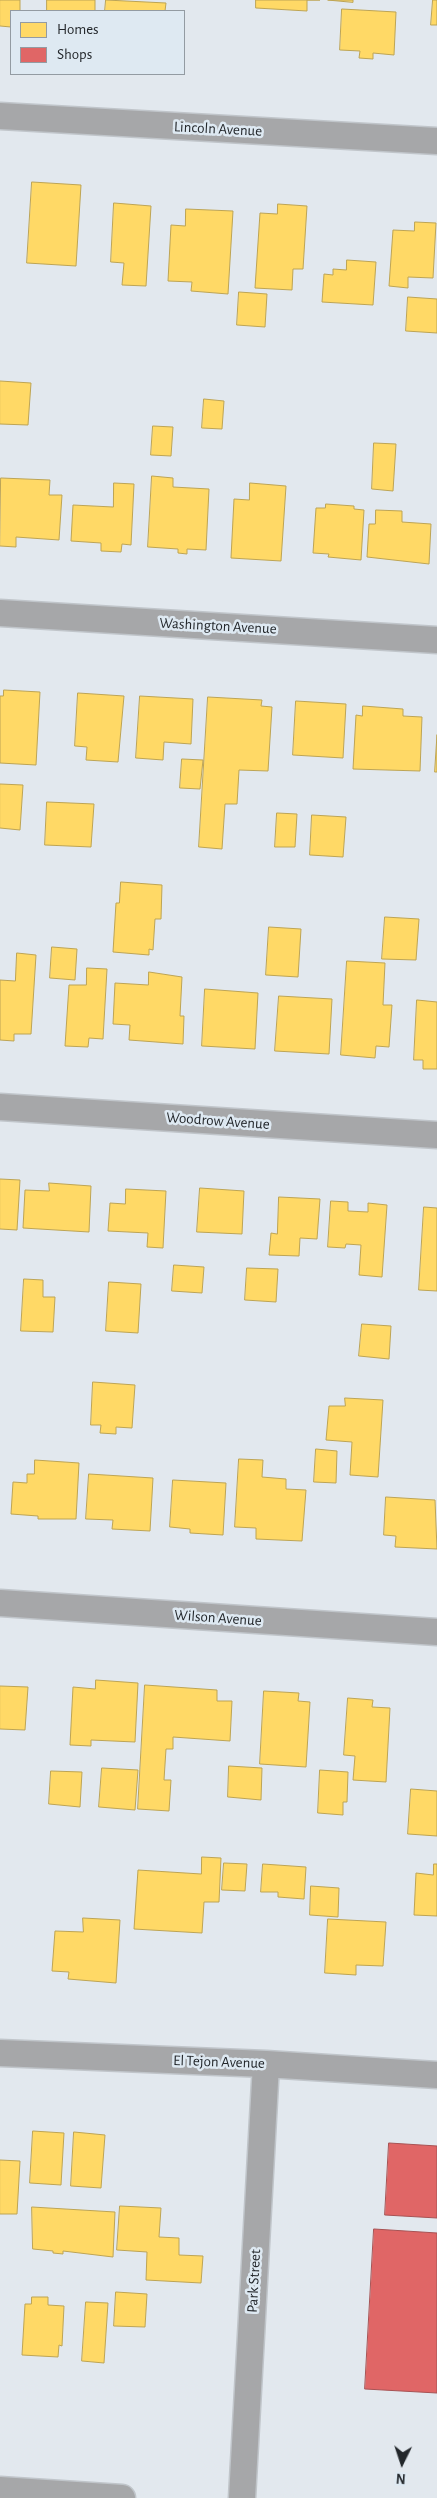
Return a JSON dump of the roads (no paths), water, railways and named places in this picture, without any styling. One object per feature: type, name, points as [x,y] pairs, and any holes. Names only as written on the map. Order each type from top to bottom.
[{"type":"street","name":"Lincoln Avenue","points":[[0,116],[437,141]]},
{"type":"street","name":"Washington Avenue","points":[[0,613],[437,640]]},
{"type":"street","name":"Woodrow Avenue","points":[[0,1107],[437,1135]]},
{"type":"street","name":"Wilson Avenue","points":[[0,1603],[437,1632]]},
{"type":"street","name":"El Tejon Avenue","points":[[0,2053],[266,2064],[437,2076]]},
{"type":"street","name":"Park Street","points":[[242,2498],[266,2064]]},
{"type":"street","points":[[0,2490],[122,2498]]}]
